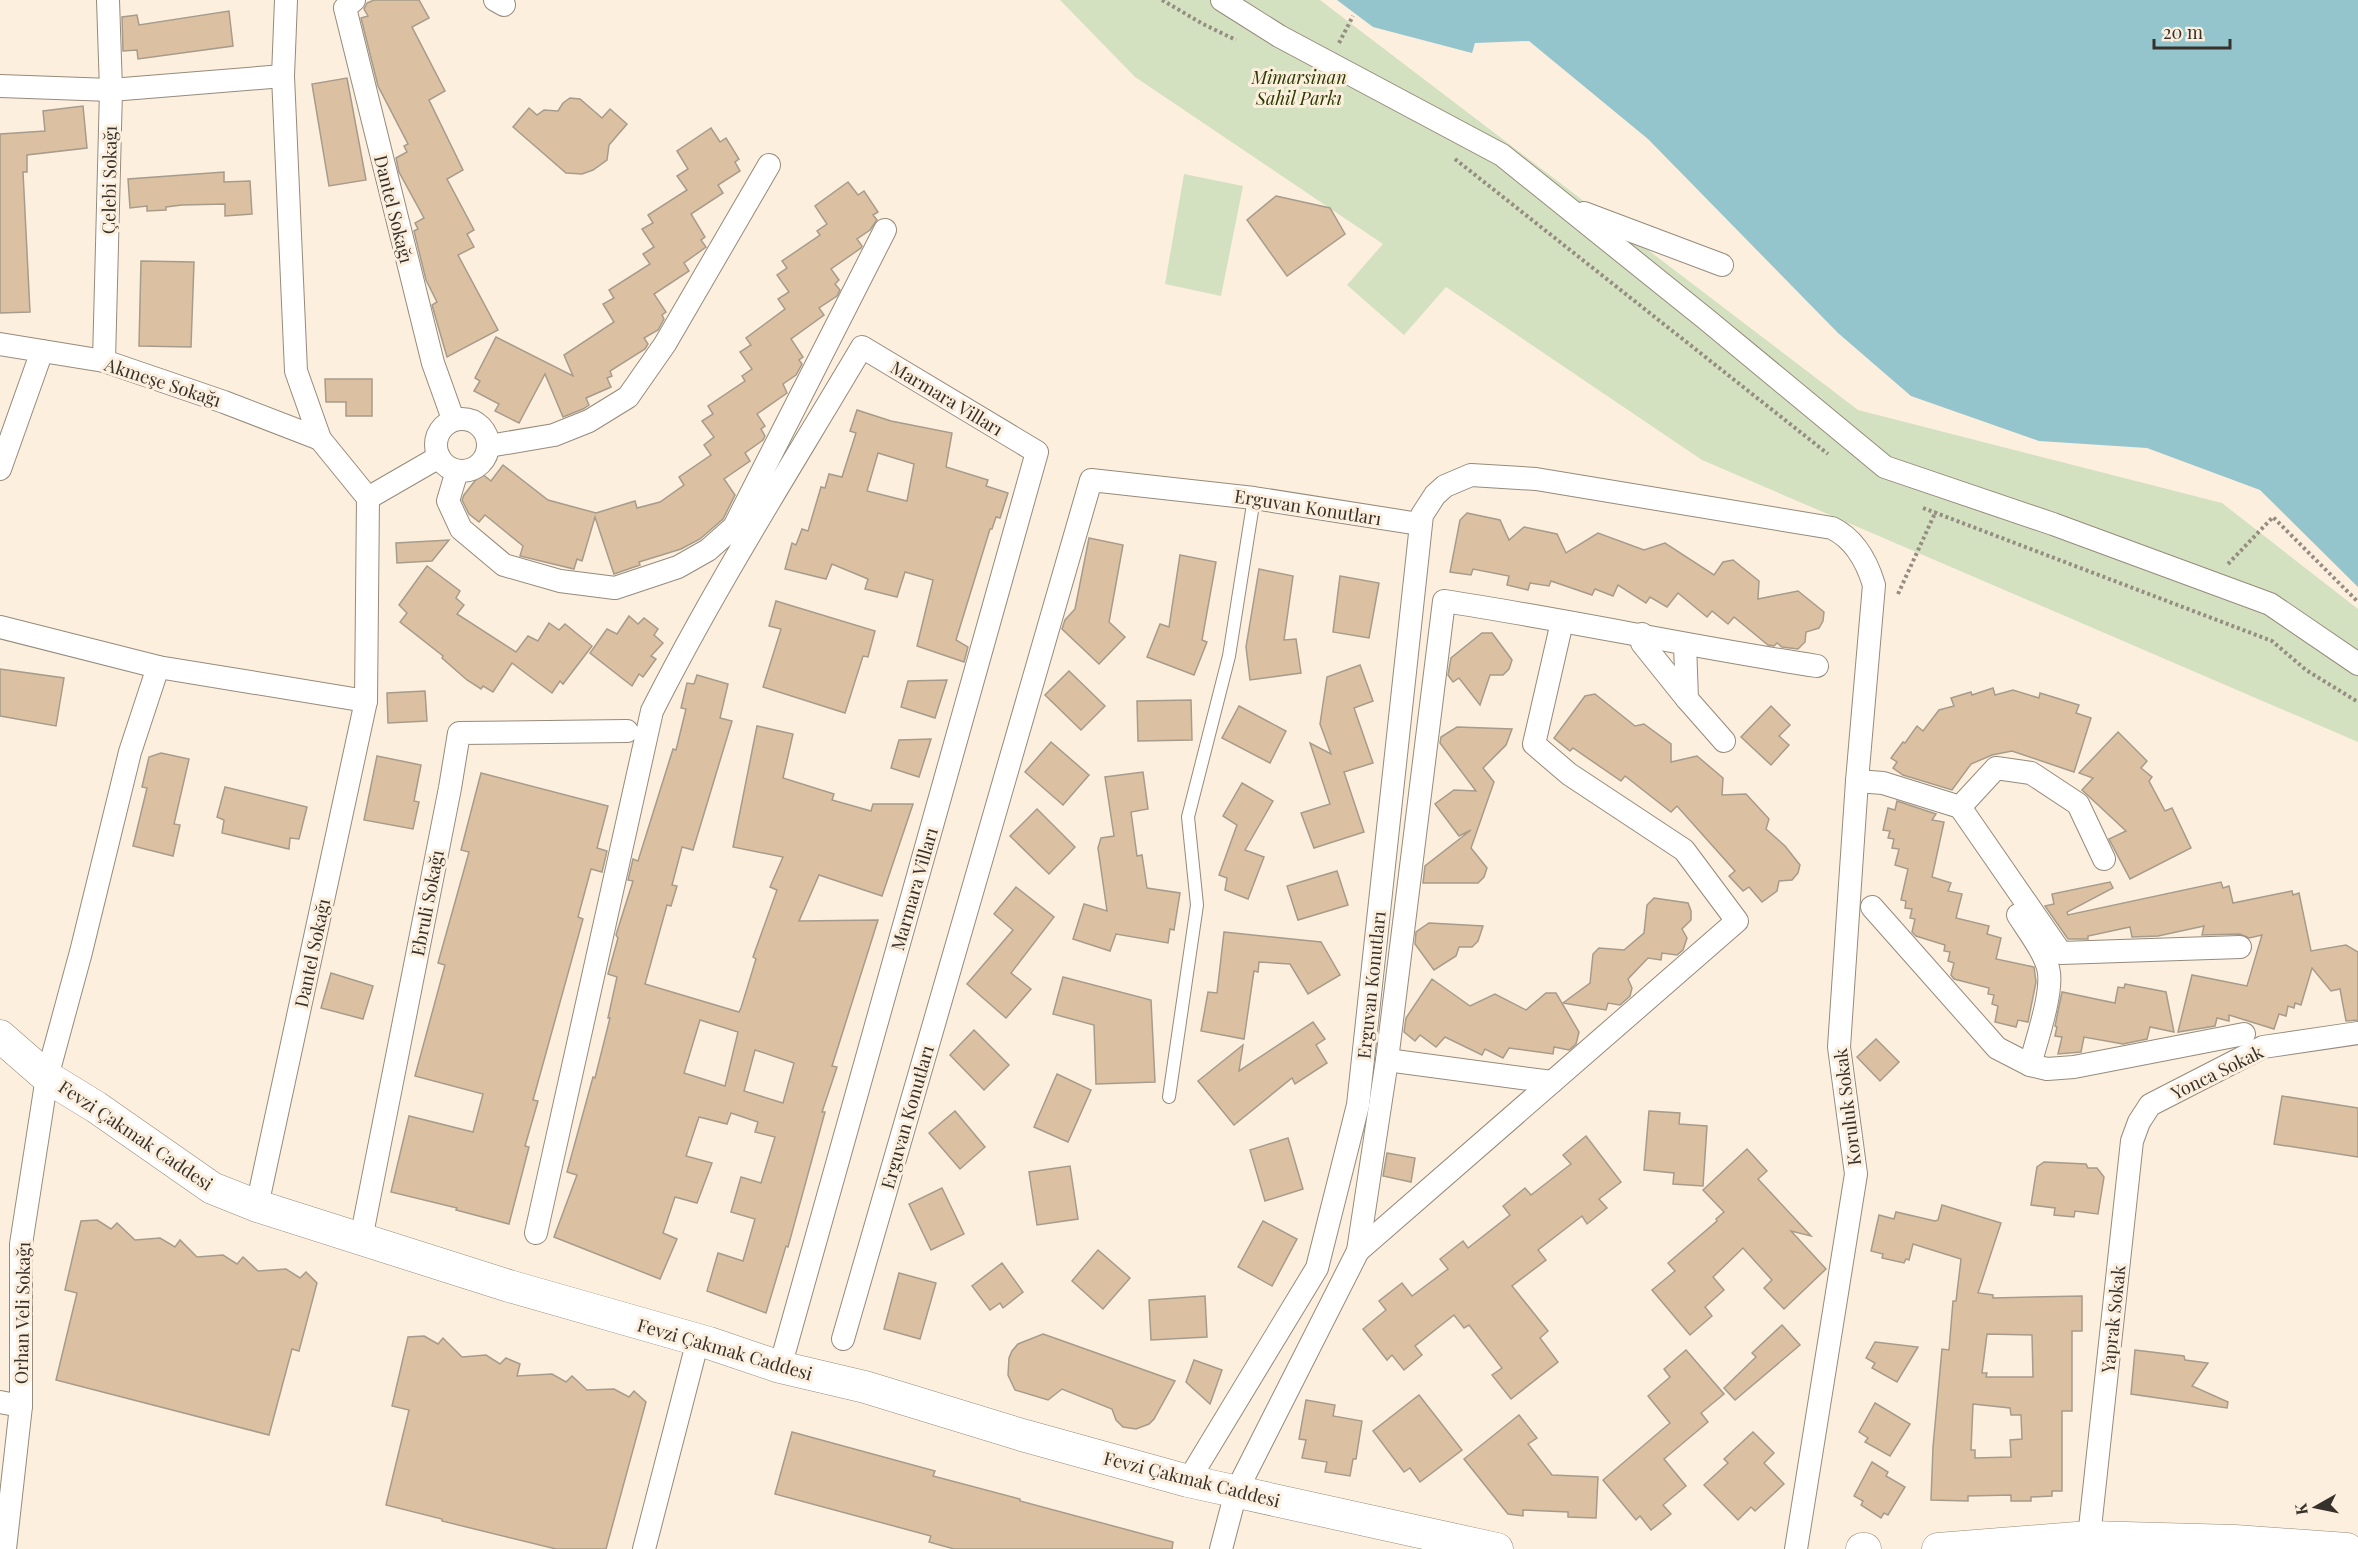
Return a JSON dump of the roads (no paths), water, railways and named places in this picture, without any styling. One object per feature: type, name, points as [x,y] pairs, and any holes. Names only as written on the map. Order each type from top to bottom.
[{"type":"street","name":"Çelebi Sokağı","points":[[104,361],[111,90],[108,0]]},
{"type":"street","points":[[286,0],[283,76],[297,371],[320,439],[368,498],[439,457]]},
{"type":"street","name":"Dantel Sokağı","points":[[354,0],[345,8],[430,352],[453,419]]},
{"type":"street","points":[[1222,0],[1279,36],[1502,155],[1885,467],[2053,524],[2270,604],[2358,664]]},
{"type":"street","points":[[0,86],[111,90],[283,76]]},
{"type":"street","points":[[489,446],[554,435],[589,421],[628,397],[665,344],[769,165]]},
{"type":"street","points":[[1566,206],[1722,265]]},
{"type":"street","points":[[457,471],[448,501],[461,528],[504,565],[560,581],[615,588],[678,567],[698,556],[734,527],[885,230]]},
{"type":"street","name":"Akmeşe Sokağı","points":[[0,345],[104,361],[224,402],[320,439]]},
{"type":"street","name":"Marmara Vilları","points":[[536,1233],[652,711],[723,580],[862,347],[1036,452],[780,1367]]},
{"type":"street","points":[[0,469],[42,351]]},
{"type":"street","points":[[453,419],[471,419],[487,436],[489,446],[485,459],[476,467],[457,471],[448,467],[439,457],[436,448],[439,430],[453,419]]},
{"type":"street","name":"Koruluk Sokak","points":[[1419,524],[1426,507],[1435,495],[1445,486],[1471,475],[1536,479],[1832,528],[1849,538],[1867,564],[1874,585],[1857,781],[1839,1047],[1856,1174],[1796,1549]]},
{"type":"street","name":"Erguvan Konutları","points":[[843,1340],[1091,480],[1254,498],[1419,524],[1358,1105],[1317,1268],[1188,1481]]},
{"type":"street","name":"Dantel Sokağı","points":[[257,1206],[366,701],[368,498]]},
{"type":"street","points":[[1221,1549],[1236,1492],[1358,1251],[1387,1060],[1444,601],[1817,666]]},
{"type":"street","points":[[1358,1251],[1737,921],[1684,850],[1569,774],[1534,744],[1562,622]]},
{"type":"street","points":[[0,627],[158,667],[366,701]]},
{"type":"street","points":[[1642,634],[1642,643],[1724,741]]},
{"type":"street","points":[[1685,644],[1687,699]]},
{"type":"street","name":"Orhan Veli Sokağı","points":[[5,1549],[21,1244],[47,1077],[81,952],[130,752],[158,667]]},
{"type":"street","name":"Ebruli Sokağı","points":[[361,1239],[459,733],[627,731]]},
{"type":"street","points":[[1960,807],[1996,768],[2031,772],[2078,804],[2104,859]]},
{"type":"street","points":[[1857,781],[1883,783],[1960,807],[2061,953],[2240,947]]},
{"type":"street","points":[[2001,866],[2003,889],[2046,960],[2049,974],[2046,1002],[2030,1065]]},
{"type":"street","points":[[1872,907],[1997,1048],[2030,1065],[2047,1069],[2074,1067],[2244,1034]]},
{"type":"street","name":"Yonca Sokak","points":[[2150,1105],[2263,1047],[2358,1033]]},
{"type":"street","name":"Fevzi Çakmak Caddesi","points":[[0,1036],[47,1077],[96,1107],[212,1188],[257,1206],[509,1286],[698,1340],[780,1367],[865,1387],[1022,1435],[1188,1481],[1497,1549]]},
{"type":"street","points":[[1387,1060],[1552,1082]]},
{"type":"street","name":"Yaprak Sokak","points":[[2089,1537],[2133,1141],[2139,1122],[2150,1105]]},
{"type":"street","points":[[644,1549],[698,1340]]},
{"type":"street","points":[[1938,1549],[2089,1537],[2124,1544],[2235,1541],[2347,1549]]},
{"type":"lane","points":[[1169,1097],[1197,905],[1188,817],[1229,656],[1254,498]]},
{"type":"water","points":[[1337,0],[2358,0],[2358,587],[2260,490],[2147,448],[2039,441],[1911,396],[1838,333],[1648,139],[1529,41],[1475,43],[1472,53],[1373,27]]},
{"type":"park label","name":"Mimarsinan Sahil Parkı","points":[[1299,88]]}]
